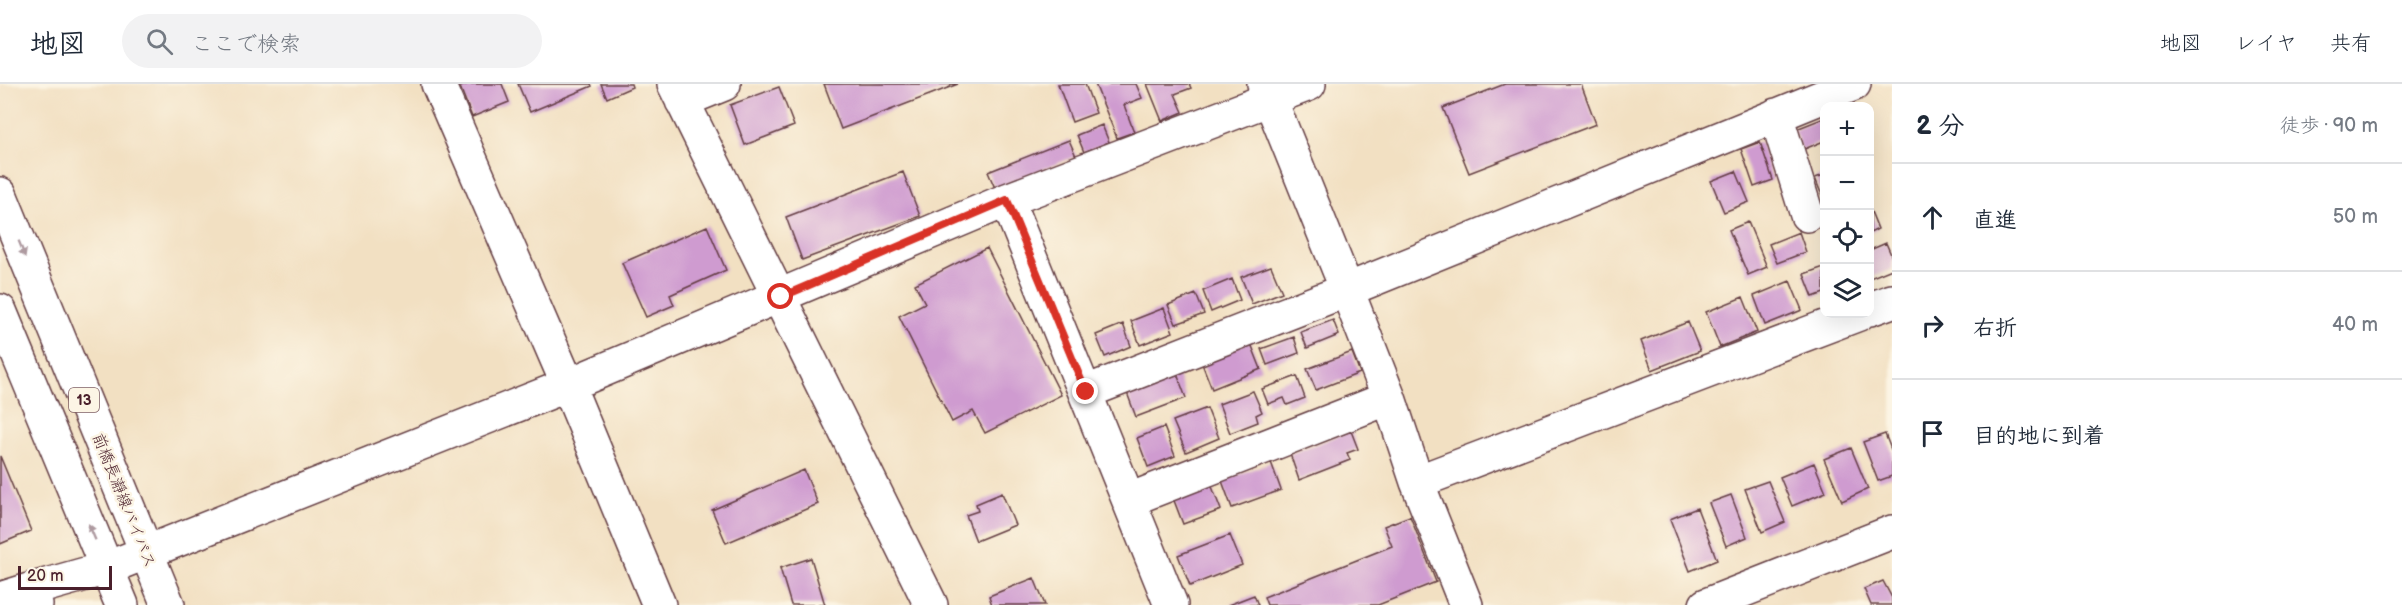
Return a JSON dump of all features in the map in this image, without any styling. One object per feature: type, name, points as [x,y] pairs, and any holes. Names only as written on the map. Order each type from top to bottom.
[{"type":"street","points":[[438,84],[568,386],[658,605]]},
{"type":"street","points":[[724,84],[678,92],[931,605]]},
{"type":"street","points":[[22,598],[146,553],[568,386],[1267,92],[1309,84]]},
{"type":"street","points":[[1086,392],[1347,290],[1854,84]]},
{"type":"street","points":[[1267,92],[1389,398],[1460,603]]},
{"type":"street","points":[[1776,115],[1808,215]]},
{"type":"street","name":"前橋長瀞線バイパス","points":[[0,194],[168,605]]},
{"type":"street","points":[[1007,200],[1172,605]]},
{"type":"street","points":[[1874,307],[1892,301]]},
{"type":"street","points":[[0,311],[122,605]]},
{"type":"street","points":[[1417,482],[1848,318]]},
{"type":"street","points":[[1129,500],[1389,398]]},
{"type":"street","points":[[1706,605],[1892,532]]},
{"type":"building","points":[[468,84],[502,84],[509,102],[472,117],[460,87]]},
{"type":"building","points":[[518,84],[591,84],[592,86],[530,112]]},
{"type":"building","points":[[601,84],[631,84],[632,87],[607,98]]},
{"type":"building","points":[[824,84],[958,84],[841,129]]},
{"type":"building","points":[[1058,84],[1085,84],[1096,113],[1072,122]]},
{"type":"building","points":[[1095,84],[1136,84],[1142,98],[1124,105],[1134,132],[1117,138]]},
{"type":"building","points":[[1147,84],[1189,84],[1191,88],[1175,94],[1183,112],[1162,121]]},
{"type":"building","points":[[1505,84],[1581,84],[1596,124],[1469,173],[1443,108]]},
{"type":"building","points":[[779,87],[794,126],[745,145],[730,105]]},
{"type":"building","points":[[1820,120],[1820,143],[1802,150],[1794,130]]},
{"type":"building","points":[[1102,125],[1109,142],[1084,152],[1077,135]]},
{"type":"building","points":[[1069,140],[1076,156],[995,188],[988,172]]},
{"type":"building","points":[[1760,142],[1773,180],[1754,187],[1741,149]]},
{"type":"building","points":[[1736,171],[1749,202],[1724,212],[1711,181]]},
{"type":"building","points":[[903,172],[920,216],[802,260],[786,217]]},
{"type":"building","points":[[1820,176],[1820,190],[1815,178]]},
{"type":"building","points":[[1874,219],[1878,229],[1874,231]]},
{"type":"building","points":[[1748,222],[1767,267],[1748,275],[1729,230]]},
{"type":"building","points":[[707,226],[726,270],[670,295],[674,305],[646,317],[622,263]]},
{"type":"building","points":[[1799,232],[1806,252],[1777,263],[1769,244]]},
{"type":"building","points":[[1886,243],[1892,257],[1892,269],[1874,276],[1874,264],[1874,248]]},
{"type":"building","points":[[987,248],[1061,395],[985,433],[973,411],[952,422],[899,316],[925,303],[915,284]]},
{"type":"building","points":[[1271,266],[1282,292],[1252,304],[1241,277]]},
{"type":"building","points":[[1820,268],[1820,294],[1813,297],[1804,274]]},
{"type":"building","points":[[1232,279],[1240,300],[1211,312],[1203,291]]},
{"type":"building","points":[[1790,281],[1802,310],[1765,325],[1754,296]]},
{"type":"building","points":[[1196,294],[1204,314],[1176,324],[1168,305]]},
{"type":"building","points":[[1743,297],[1757,332],[1720,347],[1706,312]]},
{"type":"building","points":[[1164,308],[1173,332],[1140,345],[1131,321]]},
{"type":"building","points":[[1333,320],[1339,335],[1307,348],[1301,332]]},
{"type":"building","points":[[1688,322],[1700,351],[1652,370],[1641,341]]},
{"type":"building","points":[[1123,324],[1131,346],[1105,357],[1096,335]]},
{"type":"building","points":[[1294,337],[1299,353],[1267,365],[1261,349]]},
{"type":"building","points":[[1250,341],[1261,369],[1212,389],[1201,361]]},
{"type":"building","points":[[1352,352],[1360,373],[1316,390],[1307,369]]},
{"type":"building","points":[[1176,371],[1186,398],[1136,417],[1126,390]]},
{"type":"building","points":[[1297,376],[1305,398],[1287,405],[1284,398],[1268,404],[1262,389]]},
{"type":"building","points":[[1253,391],[1262,412],[1256,415],[1258,422],[1230,433],[1219,404]]},
{"type":"building","points":[[1207,408],[1219,438],[1186,452],[1173,421]]},
{"type":"building","points":[[1164,427],[1175,456],[1148,467],[1137,438]]},
{"type":"building","points":[[1351,431],[1358,449],[1347,453],[1350,460],[1299,480],[1290,454]]},
{"type":"building","points":[[1885,434],[1892,452],[1892,476],[1878,481],[1863,442]]},
{"type":"building","points":[[1851,448],[1868,489],[1842,501],[1824,459]]},
{"type":"building","points":[[0,456],[31,531],[0,544]]},
{"type":"building","points":[[1271,462],[1281,490],[1232,508],[1222,481]]},
{"type":"building","points":[[1814,463],[1826,492],[1792,506],[1780,477]]},
{"type":"building","points":[[804,470],[818,504],[726,543],[712,510]]},
{"type":"building","points":[[1768,481],[1785,522],[1762,532],[1745,489]]},
{"type":"building","points":[[1211,484],[1221,510],[1183,524],[1173,498]]},
{"type":"building","points":[[1002,493],[1015,525],[976,541],[966,515],[978,511],[976,504]]},
{"type":"building","points":[[1731,495],[1747,537],[1726,546],[1709,503]]},
{"type":"building","points":[[1697,508],[1717,560],[1690,571],[1670,519]]},
{"type":"building","points":[[1410,516],[1436,582],[1378,605],[1267,605],[1264,597],[1392,546],[1384,526]]},
{"type":"building","points":[[1230,535],[1242,565],[1190,586],[1178,555]]},
{"type":"building","points":[[811,558],[825,605],[791,605],[780,568]]},
{"type":"building","points":[[1034,578],[1045,605],[992,605],[989,596]]},
{"type":"building","points":[[1883,581],[1892,598],[1892,605],[1871,605],[1864,589]]},
{"type":"building","points":[[1254,595],[1258,605],[1228,605]]},
{"type":"route","points":[[781,297],[1007,200],[1086,392]]}]
